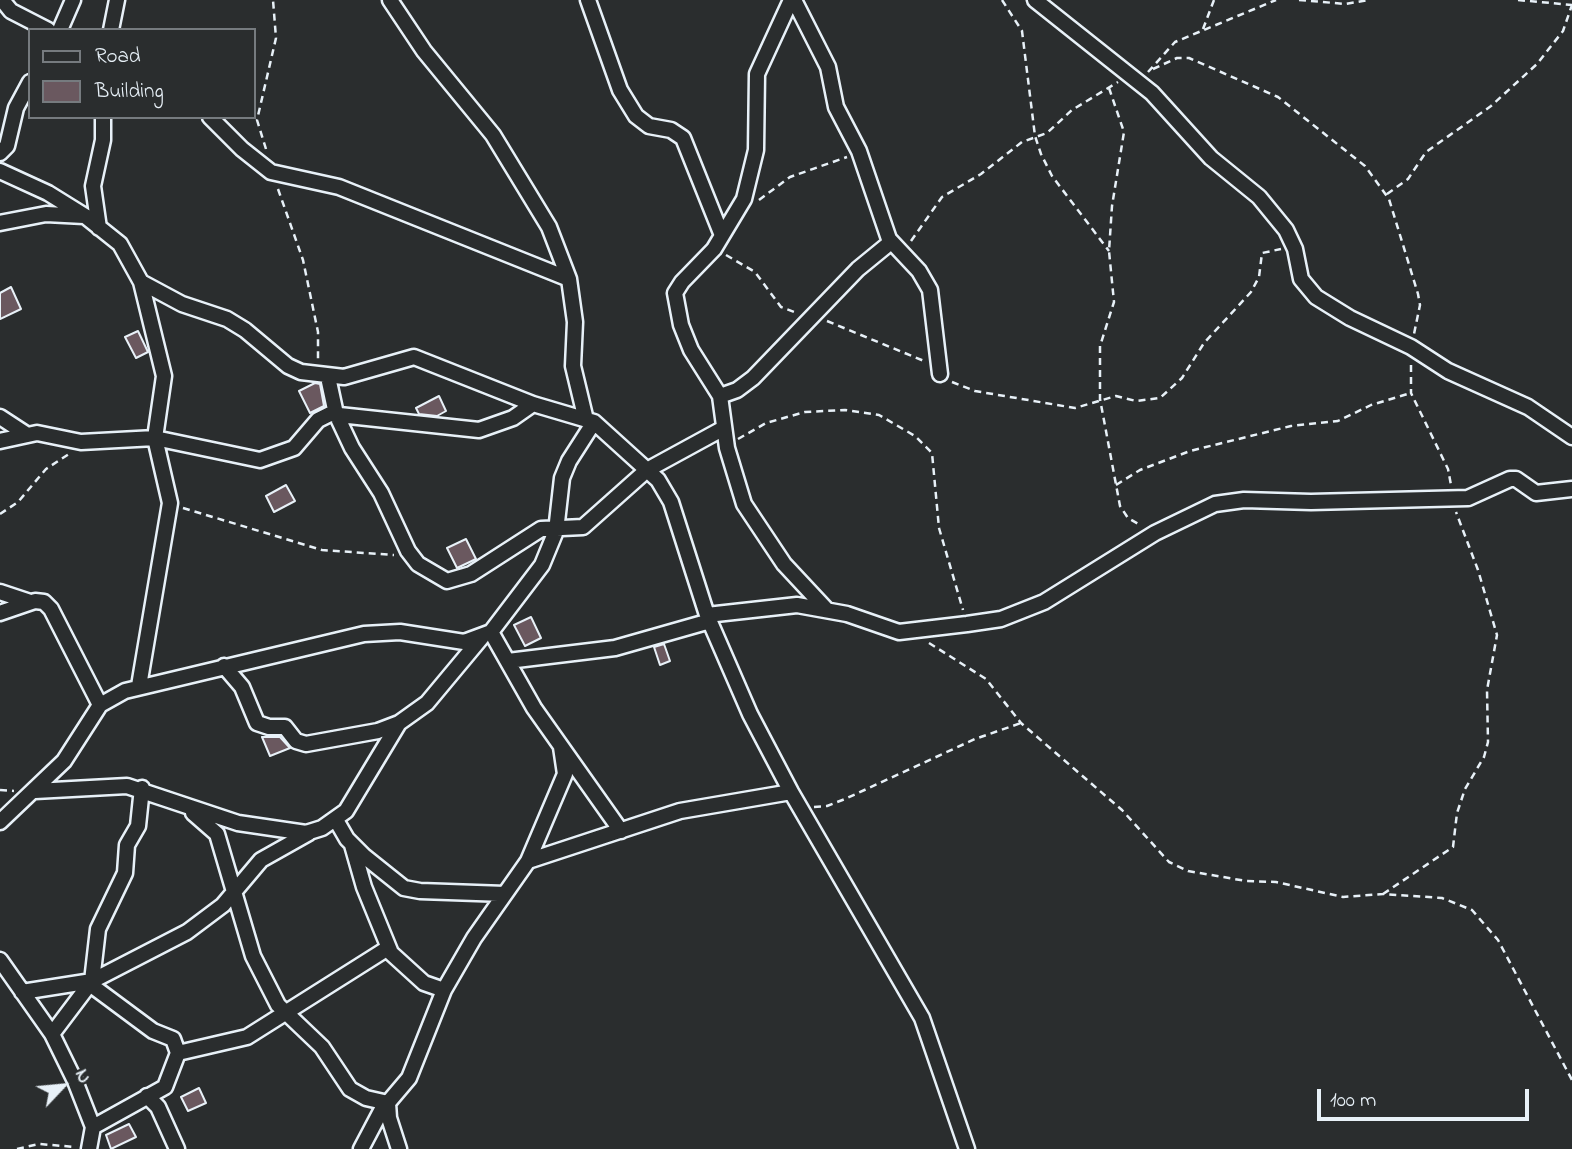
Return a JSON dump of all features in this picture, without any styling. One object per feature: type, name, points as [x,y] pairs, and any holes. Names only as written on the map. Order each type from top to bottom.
[{"type":"street","points":[[2,0],[11,11],[44,28]]},
{"type":"street","points":[[61,28],[73,0]]},
{"type":"street","points":[[111,28],[117,0]]},
{"type":"street","points":[[224,666],[242,687],[257,723],[269,727],[285,727],[296,741],[303,744],[378,732],[399,723],[426,703],[487,634],[542,565],[556,531],[562,478],[590,421],[573,366],[575,322],[569,279],[549,227],[493,135],[424,51],[390,0]]},
{"type":"street","points":[[588,0],[620,90],[636,116],[649,126],[671,130],[683,138],[721,233]]},
{"type":"street","points":[[793,0],[757,74],[755,117],[758,131],[748,186],[732,222],[721,233],[714,249],[675,293],[681,325],[691,351],[719,396],[727,448],[737,486],[753,520],[784,564],[827,609]]},
{"type":"street","points":[[793,0],[828,67],[836,107],[859,151],[891,242],[919,271],[930,290],[940,374]]},
{"type":"street","points":[[1035,0],[1152,93],[1211,158],[1259,197],[1286,230],[1295,249],[1301,279],[1316,297],[1350,318],[1411,347],[1448,371],[1528,407],[1572,437]]},
{"type":"street","points":[[0,153],[8,143],[16,108],[28,86]]},
{"type":"street","points":[[99,228],[93,186],[103,140],[103,119]]},
{"type":"street","points":[[212,119],[242,149],[271,172],[339,187],[569,279]]},
{"type":"street","points":[[0,171],[48,193],[85,216],[120,244],[141,282],[164,376],[155,438],[170,503],[139,686]]},
{"type":"street","points":[[0,223],[46,214],[85,216]]},
{"type":"street","points":[[719,396],[737,390],[753,378],[858,269],[891,242]]},
{"type":"street","points":[[141,282],[182,304],[227,319],[245,330],[288,366],[328,377],[344,377],[414,357],[533,404],[590,421],[658,480],[668,495],[708,618],[750,714],[791,792],[922,1018],[967,1149]]},
{"type":"street","points":[[328,377],[336,414],[358,460],[381,493],[403,543],[418,564],[439,579],[453,581],[471,574],[541,529],[556,531],[588,524],[647,470],[724,428]]},
{"type":"street","points":[[0,441],[37,433],[81,442],[155,438],[260,460],[293,448],[318,420],[330,414],[479,430],[513,418],[533,404]]},
{"type":"street","points":[[0,417],[26,434]]},
{"type":"street","points":[[508,661],[615,648],[708,618],[797,605],[827,609],[899,632],[1001,619],[1044,602],[1155,533],[1204,508],[1244,500],[1311,502],[1451,498],[1480,495],[1510,479],[1516,479],[1536,494],[1572,489]]},
{"type":"street","points":[[0,592],[30,602]]},
{"type":"street","points":[[0,613],[30,602],[44,601],[51,609],[100,705]]},
{"type":"street","points":[[0,822],[34,791],[70,752],[100,705],[139,686],[377,632],[400,632],[464,642],[487,634]]},
{"type":"street","points":[[487,634],[508,661],[561,747],[621,831]]},
{"type":"street","points":[[52,1034],[92,983],[187,932],[235,892],[261,860],[336,820],[354,800],[399,723]]},
{"type":"street","points":[[361,1149],[388,1103],[414,1067],[444,990],[474,938],[528,861],[565,774],[561,747]]},
{"type":"street","points":[[34,791],[127,786],[142,788],[183,806],[255,827],[289,832],[313,831]]},
{"type":"street","points":[[92,983],[98,929],[125,873],[127,845],[138,826],[142,788]]},
{"type":"street","points":[[528,861],[697,807],[791,792]]},
{"type":"street","points":[[183,806],[214,830],[257,965],[286,1014],[322,1047],[350,1089],[366,1098],[388,1103]]},
{"type":"street","points":[[336,820],[352,844],[390,879],[412,890],[505,894]]},
{"type":"street","points":[[352,844],[364,887],[388,948],[407,970],[424,983],[444,990]]},
{"type":"street","points":[[178,1054],[235,1042],[286,1014],[388,948]]},
{"type":"street","points":[[0,960],[52,1034],[75,1080],[93,1127],[89,1148]]},
{"type":"street","points":[[0,979],[19,988],[92,983],[153,1031],[173,1040],[178,1054],[168,1084],[93,1127]]},
{"type":"street","points":[[147,1096],[161,1111],[177,1149]]},
{"type":"street","points":[[388,1103],[389,1118],[399,1149]]},
{"type":"path","points":[[273,0],[275,46],[266,71],[257,120],[271,172],[303,260],[318,332],[318,362],[328,377]]},
{"type":"path","points":[[1002,0],[1022,31],[1035,136],[1052,176],[1109,251]]},
{"type":"path","points":[[1203,29],[1214,0]]},
{"type":"path","points":[[1153,69],[1175,42],[1276,0]]},
{"type":"path","points":[[1299,0],[1346,4],[1368,0]]},
{"type":"path","points":[[1386,195],[1408,179],[1426,152],[1491,106],[1537,64],[1563,31],[1572,5],[1518,0]]},
{"type":"path","points":[[904,257],[928,212],[942,197],[981,174],[1035,136],[1047,133],[1072,110],[1109,88],[1177,58],[1189,58],[1278,97],[1365,166],[1386,195],[1418,294],[1419,316],[1411,347],[1411,393],[1448,469],[1451,498],[1478,570],[1497,635],[1487,690],[1488,742],[1484,757],[1465,789],[1457,813],[1453,847],[1383,894]]},
{"type":"path","points":[[1109,88],[1124,132],[1112,206],[1109,251],[1114,302],[1100,346],[1100,399],[1115,485],[1123,513],[1155,533]]},
{"type":"path","points":[[753,205],[790,177],[859,151]]},
{"type":"path","points":[[714,249],[755,272],[770,287],[781,307],[921,358],[940,374],[967,389],[1075,408],[1116,396],[1136,401],[1160,398],[1182,378],[1204,344],[1251,292],[1259,277],[1262,253],[1295,249]]},
{"type":"path","points":[[1115,485],[1140,470],[1190,451],[1291,426],[1338,421],[1371,405],[1411,393]]},
{"type":"path","points":[[727,448],[755,428],[805,412],[845,410],[879,415],[915,436],[932,453],[939,528],[967,624]]},
{"type":"path","points":[[0,514],[18,502],[46,469],[81,442]]},
{"type":"path","points":[[170,503],[323,550],[388,553],[418,564]]},
{"type":"path","points":[[908,632],[948,653],[986,679],[1021,723],[1122,810],[1169,862],[1188,871],[1246,881],[1276,882],[1343,897],[1383,894],[1442,898],[1472,910],[1498,940],[1572,1080]]},
{"type":"path","points":[[800,807],[827,806],[975,739],[1021,723]]},
{"type":"path","points":[[18,1149],[39,1144],[89,1148]]},
{"type":"building","points":[[11,287],[21,309],[0,319],[0,293]]},
{"type":"building","points":[[138,331],[148,352],[136,358],[125,337]]},
{"type":"building","points":[[315,383],[320,384],[324,406],[310,413],[299,391]]},
{"type":"building","points":[[439,396],[446,411],[437,416],[419,414],[416,408]]},
{"type":"building","points":[[286,485],[295,501],[274,512],[266,496]]},
{"type":"building","points":[[466,539],[476,559],[457,568],[447,548]]},
{"type":"building","points":[[531,617],[541,638],[525,646],[514,625]]},
{"type":"building","points":[[664,644],[670,661],[660,665],[654,647]]},
{"type":"building","points":[[262,737],[280,737],[290,748],[270,756]]},
{"type":"building","points":[[199,1088],[206,1103],[188,1111],[181,1097]]},
{"type":"building","points":[[129,1124],[136,1137],[111,1149],[106,1135]]}]
